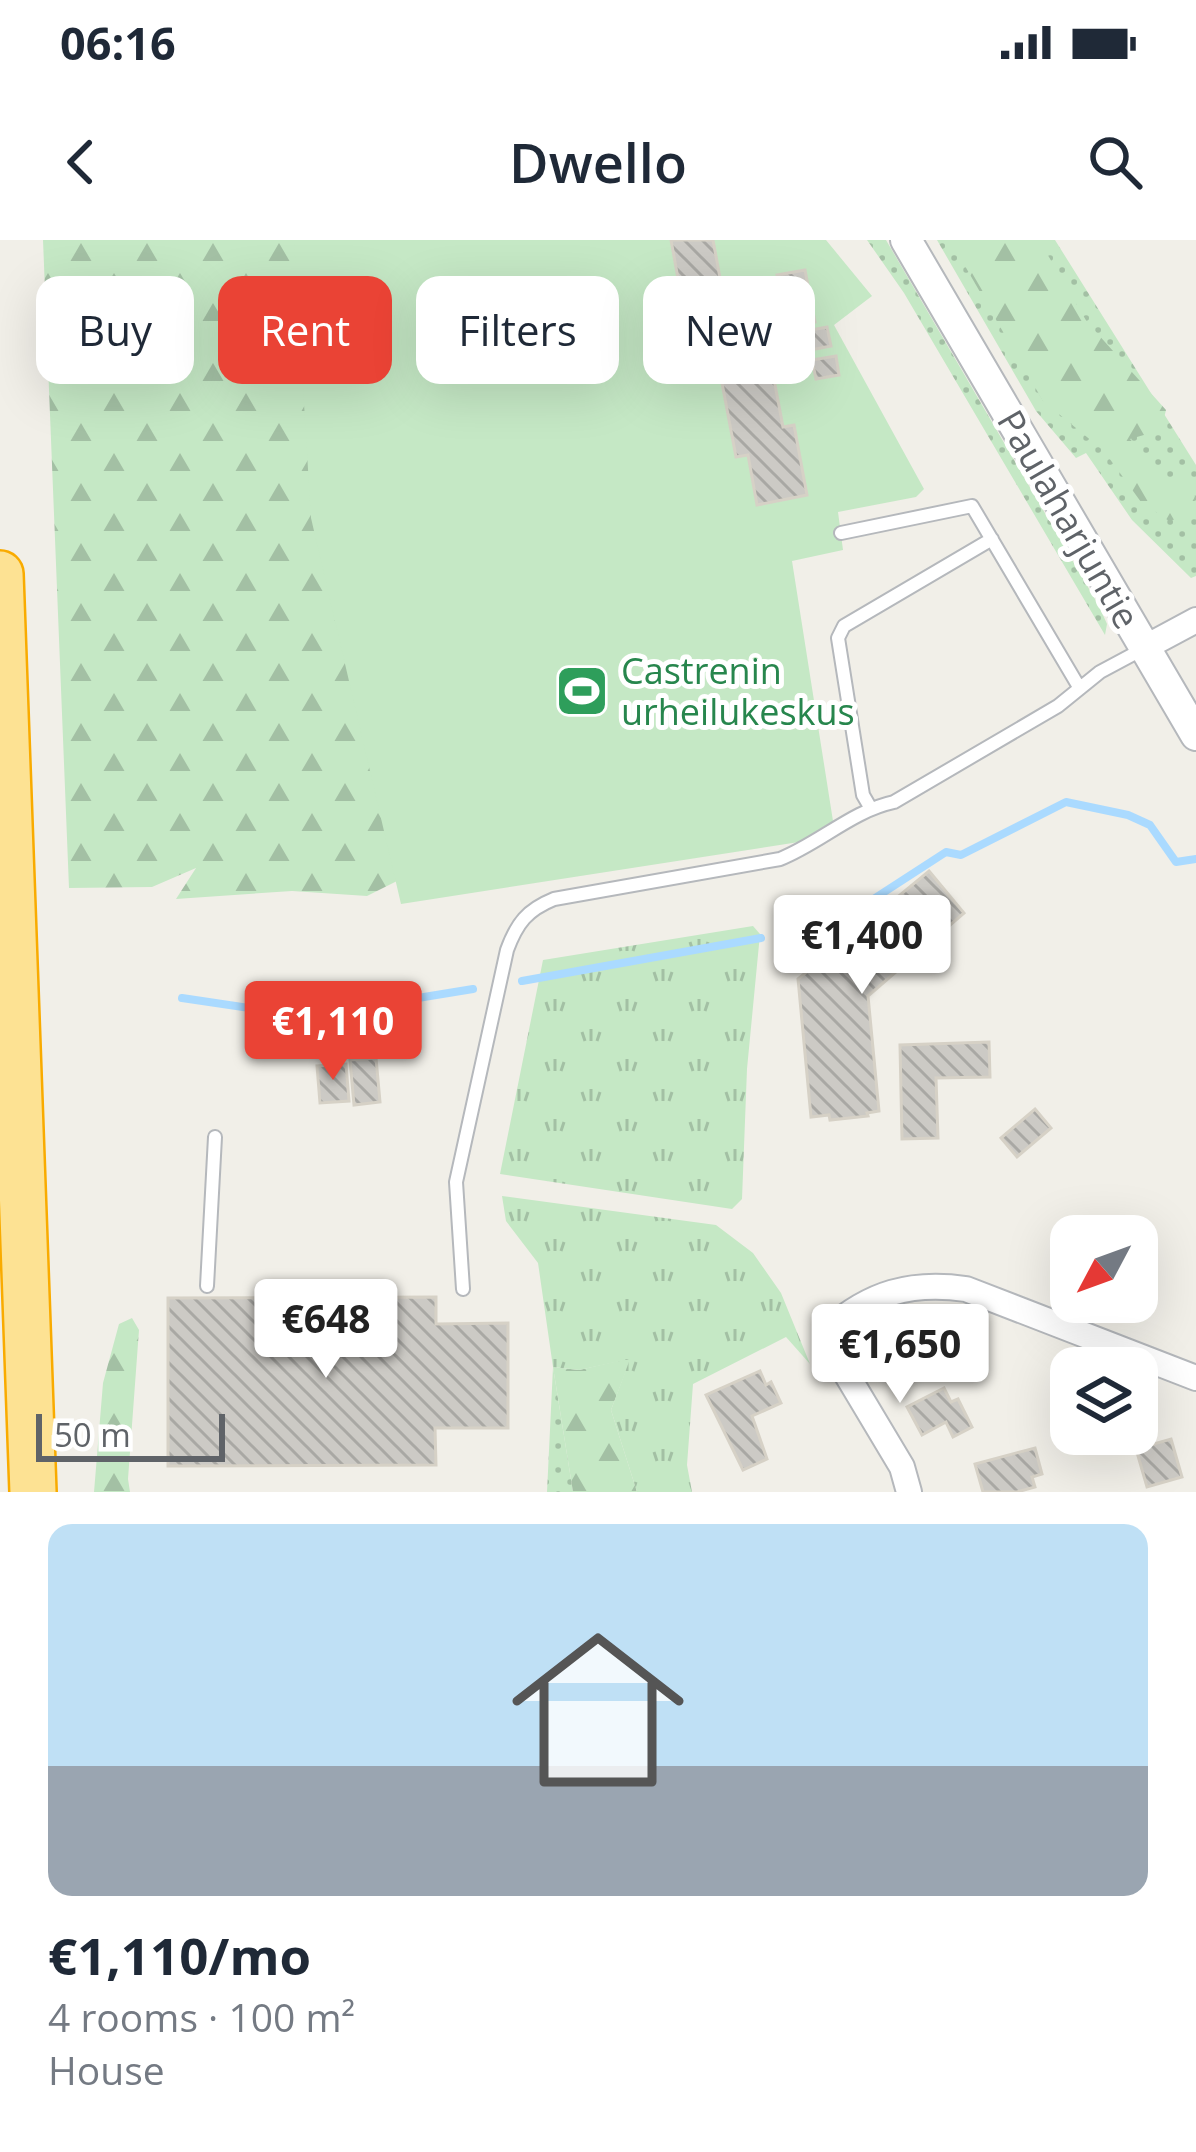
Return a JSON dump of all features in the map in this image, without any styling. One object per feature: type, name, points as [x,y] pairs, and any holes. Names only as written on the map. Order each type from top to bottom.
[{"type":"highway","points":[[0,574],[32,1492]]},
{"type":"street","name":"Paulaharjuntie","points":[[906,240],[1196,735]]},
{"type":"street","points":[[1144,649],[1196,620]]},
{"type":"street","points":[[909,1492],[902,1467],[829,1345],[828,1330],[872,1298],[899,1288],[932,1284],[966,1289],[1196,1378]]},
{"type":"lane","points":[[842,533],[972,506],[1079,688]]},
{"type":"lane","points":[[870,807],[862,795],[838,638],[844,626],[992,539]]},
{"type":"lane","points":[[463,1289],[456,1182],[507,950],[517,924],[533,907],[554,899],[780,859],[870,807],[894,802],[1058,706],[1144,649]]},
{"type":"lane","points":[[207,1286],[215,1136]]},
{"type":"green space","points":[[43,240],[313,240],[318,276],[218,276],[218,384],[332,384],[399,880],[367,896],[292,891],[176,899],[196,868],[152,887],[69,888],[49,384],[194,384],[194,276],[44,276]]},
{"type":"green space","name":"Castrenin urheilukeskus","points":[[294,240],[826,240],[872,296],[834,325],[924,489],[916,497],[838,512],[843,550],[792,561],[833,821],[799,842],[401,904],[311,518],[303,384],[392,384],[392,276],[296,276]]},
{"type":"green space","points":[[867,240],[886,240],[1099,606],[1107,624],[1105,635],[904,293]]},
{"type":"green space","points":[[937,240],[1055,240],[1196,465],[1196,576],[1191,578],[1132,520],[1086,453],[1076,458],[1036,411]]},
{"type":"green space","points":[[950,240],[1039,240],[1087,322],[1166,410],[1161,430],[1130,439],[1162,477],[1192,481],[1195,498],[1190,515],[1169,521],[1141,502],[1104,451],[1043,401]]},
{"type":"green space","points":[[753,926],[760,934],[747,1069],[742,1199],[732,1209],[500,1174],[543,960]]},
{"type":"green space","points":[[502,1196],[716,1225],[753,1253],[781,1293],[810,1364],[786,1337],[693,1384],[687,1465],[692,1492],[637,1492],[611,1410],[630,1359],[579,1370],[553,1367],[538,1263],[506,1221]]},
{"type":"green space","points":[[132,1318],[139,1330],[130,1492],[94,1492],[103,1383],[119,1324]]},
{"type":"green space","points":[[631,1358],[611,1410],[637,1492],[573,1492],[553,1367],[579,1370]]},
{"type":"green space","points":[[553,1367],[573,1492],[547,1492]]},
{"type":"building","points":[[671,240],[713,240],[720,276],[678,276]]},
{"type":"building","points":[[805,270],[806,276],[777,276]]},
{"type":"building","points":[[827,327],[831,346],[815,349],[815,329]]},
{"type":"building","points":[[836,356],[839,375],[816,379],[815,360]]},
{"type":"building","points":[[722,384],[775,384],[783,427],[794,425],[807,495],[757,505],[748,455],[736,457]]},
{"type":"building","points":[[929,871],[964,913],[868,996],[879,1111],[830,1120],[829,1115],[811,1117],[798,979]]},
{"type":"building","points":[[989,1042],[990,1077],[936,1078],[938,1138],[902,1139],[900,1045]]},
{"type":"building","points":[[376,1058],[380,1102],[354,1105],[350,1060]]},
{"type":"building","points":[[346,1064],[349,1101],[320,1103],[317,1066]]},
{"type":"building","points":[[1035,1109],[1051,1128],[1017,1157],[1001,1138]]},
{"type":"building","points":[[436,1297],[436,1324],[508,1323],[508,1428],[435,1428],[436,1465],[168,1466],[168,1298]]},
{"type":"building","points":[[760,1371],[781,1403],[752,1416],[767,1459],[743,1470],[706,1395]]},
{"type":"building","points":[[944,1388],[951,1402],[958,1399],[972,1427],[953,1437],[946,1422],[922,1435],[907,1407]]},
{"type":"building","points":[[1171,1439],[1182,1477],[1147,1487],[1138,1455],[1158,1455],[1158,1443]]},
{"type":"building","points":[[1035,1448],[1042,1474],[1032,1477],[1035,1487],[983,1492],[975,1464]]},
{"type":"waterway","points":[[788,932],[838,922],[946,852],[961,855],[1066,802],[1128,815],[1150,825],[1176,862],[1196,859]]},
{"type":"waterway","points":[[522,981],[761,938]]},
{"type":"waterway","points":[[182,998],[283,1013],[326,1013],[473,989]]},
{"type":"place","name":"Castrenin urheilukeskus","points":[[582,691]]}]
